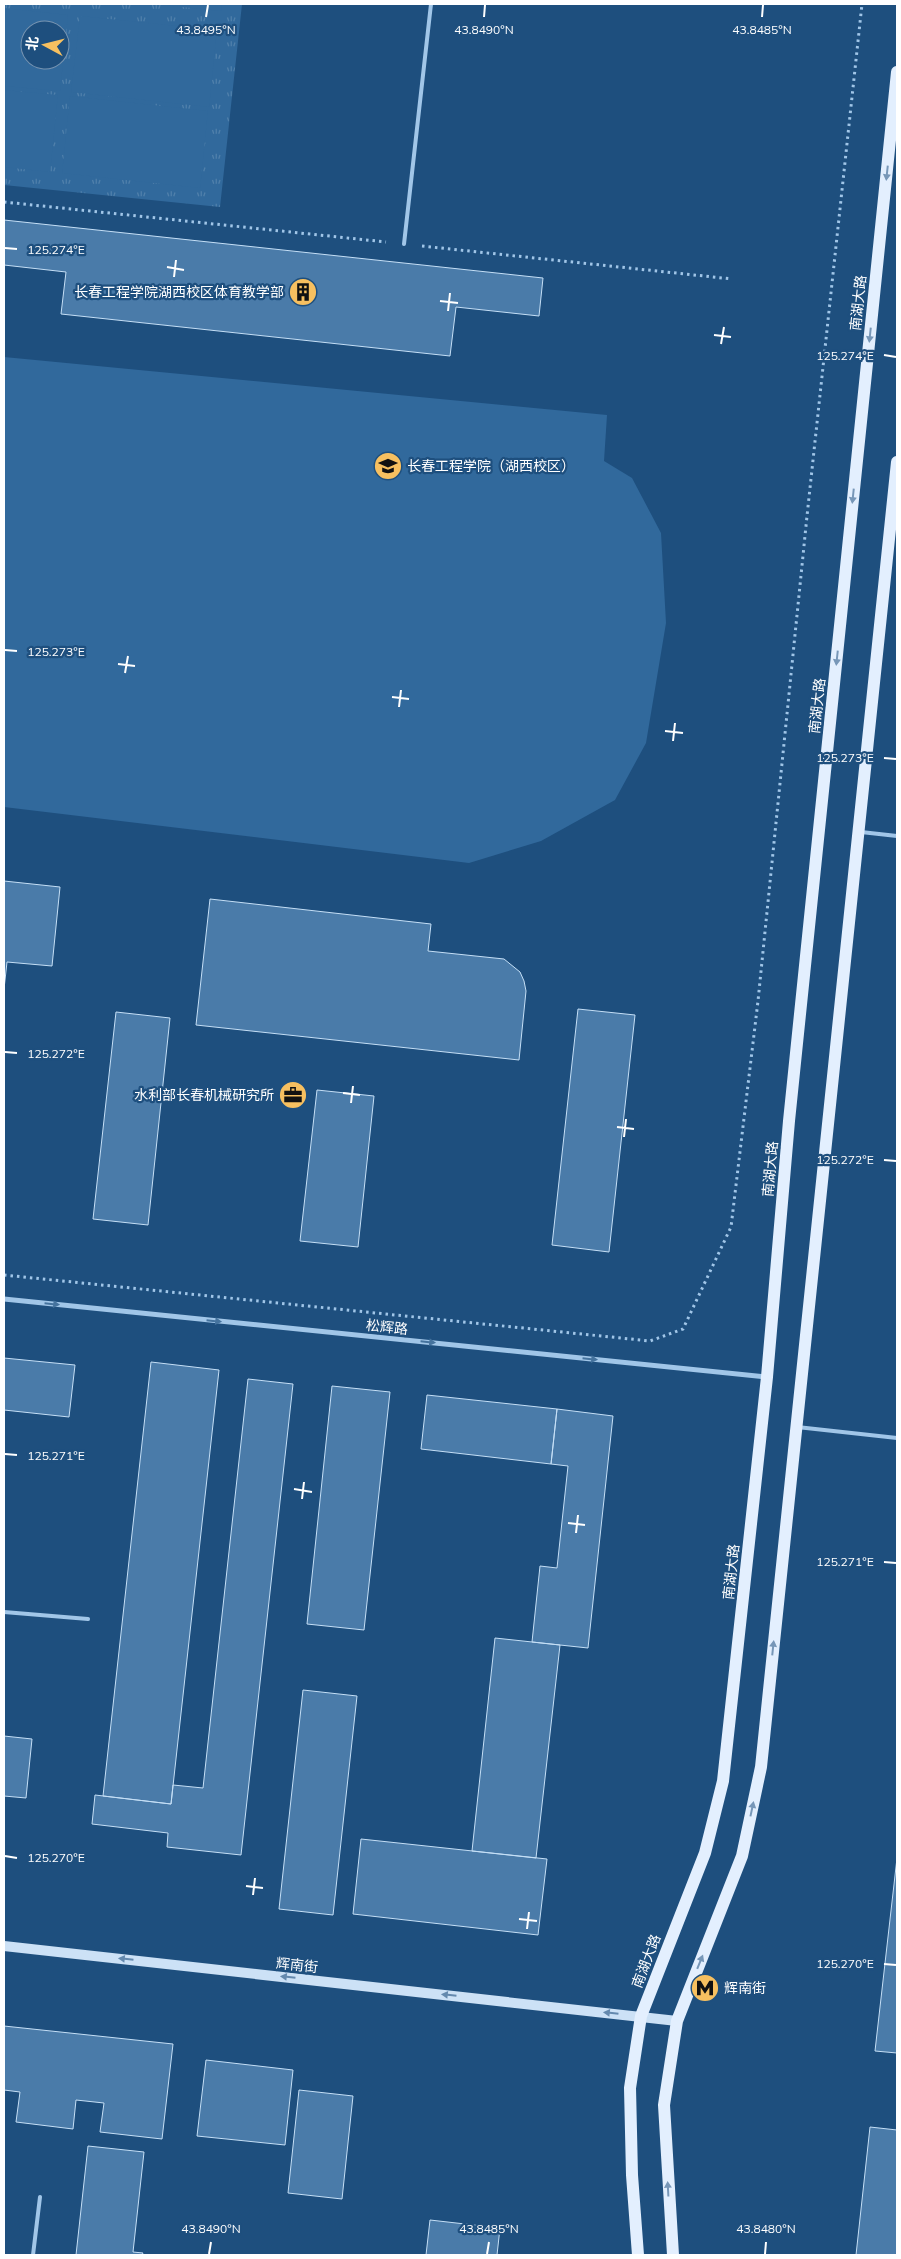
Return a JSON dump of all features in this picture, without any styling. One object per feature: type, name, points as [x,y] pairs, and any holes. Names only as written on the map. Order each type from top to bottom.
[{"type":"main road","name":"南湖大路","points":[[638,2255],[632,2175],[630,2088],[641,2016],[705,1853],[723,1781],[767,1377],[789,1121],[897,72]]},
{"type":"main road","points":[[673,2255],[664,2105],[677,2021],[742,1856],[761,1767],[897,462]]},
{"type":"street","name":"松辉路","points":[[4,1299],[767,1377]]},
{"type":"street","name":"辉南街","points":[[4,1946],[677,2021]]},
{"type":"street","points":[[670,2216],[680,2255]]},
{"type":"lane","points":[[404,244],[431,4]]},
{"type":"lane","points":[[858,832],[897,836]]},
{"type":"lane","points":[[795,1427],[897,1438]]},
{"type":"lane","points":[[4,1612],[88,1618]]},
{"type":"lane","points":[[33,2255],[40,2197]]},
{"type":"path","points":[[4,1275],[650,1341],[683,1329],[731,1227],[758,1001],[862,4]]},
{"type":"path","points":[[4,202],[732,279]]},
{"type":"green space","points":[[4,4],[242,4],[220,207],[4,185]]},
{"type":"green space","points":[[153,4],[222,4],[221,11]]},
{"type":"green space","points":[[4,8],[68,15],[67,20],[20,20],[20,70],[62,70],[60,91],[4,86]]},
{"type":"green space","points":[[80,16],[217,30],[209,107],[71,92]]},
{"type":"green space","points":[[4,90],[58,95],[50,172],[4,167]]},
{"type":"green space","points":[[70,96],[208,111],[200,188],[62,173]]},
{"type":"green space","points":[[4,357],[607,415],[604,461],[632,478],[661,533],[666,623],[646,743],[615,800],[541,841],[469,863],[4,807]]},
{"type":"building","name":"长春工程学院湖西校区体育教学部","points":[[4,220],[543,278],[539,316],[456,307],[450,356],[61,314],[66,272],[4,265]]},
{"type":"building","points":[[4,881],[60,887],[52,966],[7,962],[4,989]]},
{"type":"building","points":[[210,899],[431,924],[428,951],[504,959],[520,972],[526,991],[519,1060],[196,1025]]},
{"type":"building","points":[[578,1009],[635,1015],[609,1252],[552,1245]]},
{"type":"building","points":[[116,1012],[170,1018],[148,1225],[93,1219]]},
{"type":"building","points":[[317,1090],[374,1096],[358,1247],[300,1241]]},
{"type":"building","points":[[4,1358],[75,1365],[69,1417],[4,1410]]},
{"type":"building","points":[[151,1362],[219,1370],[171,1804],[103,1796]]},
{"type":"building","points":[[248,1379],[293,1384],[241,1855],[167,1847],[168,1833],[92,1824],[95,1795],[171,1804],[173,1785],[203,1788]]},
{"type":"building","points":[[332,1386],[390,1392],[364,1630],[307,1624]]},
{"type":"building","points":[[427,1395],[557,1409],[551,1464],[421,1449]]},
{"type":"building","points":[[557,1409],[613,1416],[588,1648],[532,1642],[540,1566],[557,1568],[568,1466],[551,1464]]},
{"type":"building","points":[[495,1638],[560,1645],[536,1858],[472,1851]]},
{"type":"building","points":[[303,1690],[357,1696],[333,1915],[279,1909]]},
{"type":"building","points":[[4,1736],[32,1739],[26,1798],[4,1796]]},
{"type":"building","points":[[361,1839],[547,1859],[538,1935],[353,1914]]},
{"type":"building","points":[[897,1858],[897,2053],[875,2051]]},
{"type":"building","points":[[4,2026],[173,2044],[162,2139],[100,2132],[104,2103],[76,2100],[73,2129],[16,2122],[20,2092],[4,2090]]},
{"type":"building","points":[[206,2060],[293,2070],[285,2145],[197,2136]]},
{"type":"building","points":[[299,2090],[353,2096],[342,2199],[288,2193]]},
{"type":"building","points":[[870,2127],[897,2130],[897,2255],[856,2255]]},
{"type":"building","points":[[88,2146],[144,2152],[133,2252],[143,2253],[142,2255],[76,2255]]},
{"type":"building","points":[[430,2220],[500,2228],[497,2255],[426,2255]]},
{"type":"place","name":"长春工程学院湖西校区体育教学部","points":[[303,292]]},
{"type":"place","name":"长春工程学院（湖西校区）","points":[[388,466]]},
{"type":"place","name":"水利部长春机械研究所","points":[[293,1095]]},
{"type":"place","name":"辉南街","points":[[705,1988]]}]
